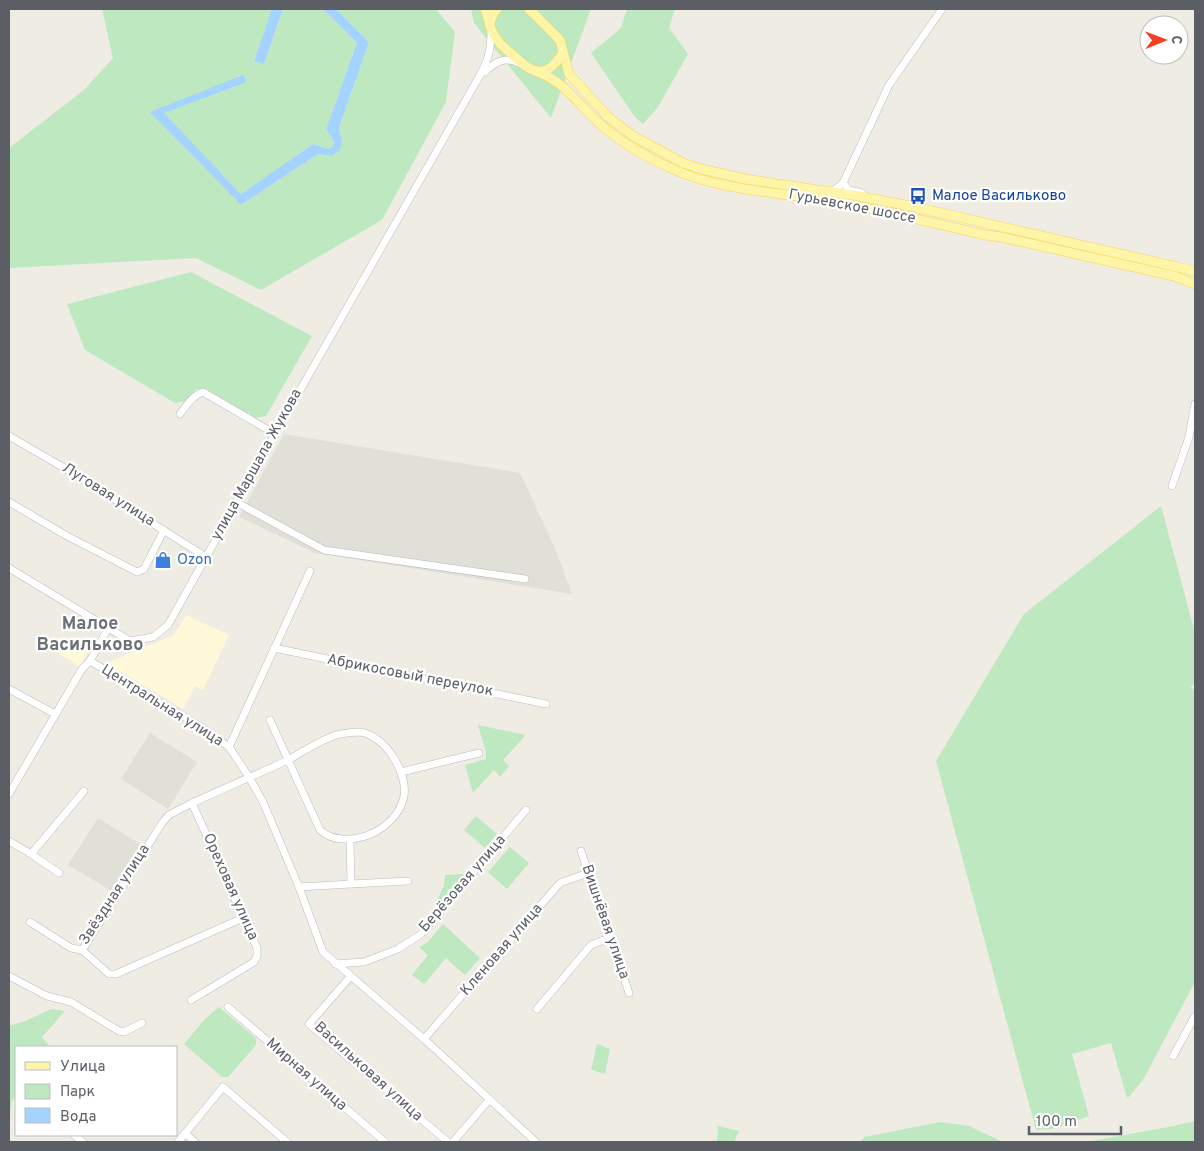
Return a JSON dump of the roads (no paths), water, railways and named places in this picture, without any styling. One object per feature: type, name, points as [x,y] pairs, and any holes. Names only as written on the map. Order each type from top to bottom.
[{"type":"main road","points":[[485,9],[491,26]]},
{"type":"main road","points":[[491,26],[494,12],[497,9]]},
{"type":"main road","name":"Гурьевское шоссе","points":[[529,9],[560,40],[566,68],[572,79],[608,117],[633,136],[692,166],[718,174],[896,203],[984,221],[1195,271]]},
{"type":"main road","name":"Гурьевское шоссе","points":[[491,26],[498,40],[523,65],[548,76],[565,88],[598,123],[636,150],[670,168],[699,178],[769,192],[831,201],[1002,237],[1174,276],[1195,284]]},
{"type":"main road","points":[[538,72],[549,70],[562,54]]},
{"type":"street","points":[[832,192],[843,183],[889,85],[942,9]]},
{"type":"street","name":"улица Маршала Жукова","points":[[9,568],[130,641],[153,637],[168,625],[236,502],[489,59],[491,26]]},
{"type":"street","name":"улица Маршала Жукова","points":[[479,77],[492,65],[502,60],[514,61],[523,65]]},
{"type":"street","points":[[843,183],[849,190],[887,198],[896,203]]},
{"type":"street","points":[[180,414],[197,394],[203,392],[275,434]]},
{"type":"street","points":[[1172,486],[1189,437],[1195,404]]},
{"type":"street","name":"Луговая улица","points":[[9,436],[66,468],[206,556]]},
{"type":"street","points":[[9,502],[67,536],[136,572],[144,569],[164,530]]},
{"type":"street","points":[[236,502],[324,550],[525,579]]},
{"type":"street","points":[[229,747],[310,571]]},
{"type":"street","points":[[9,794],[82,669],[90,661],[109,628]]},
{"type":"street","name":"Абрикосовый переулок","points":[[274,648],[546,704]]},
{"type":"street","name":"Центральная улица","points":[[90,661],[201,727],[229,747],[249,777],[262,802],[299,887],[323,952],[424,1039],[536,1142]]},
{"type":"street","points":[[9,689],[55,714]]},
{"type":"street","points":[[192,803],[288,759],[338,734],[361,732],[381,741],[401,772],[404,795],[398,813],[387,825],[370,835],[350,840],[325,835],[320,830],[288,759],[270,720]]},
{"type":"street","points":[[401,772],[479,753]]},
{"type":"street","points":[[31,854],[84,791]]},
{"type":"street","name":"Ореховая улица","points":[[191,1000],[254,962],[257,956],[257,948],[192,803]]},
{"type":"street","name":"Звёздная улица","points":[[30,922],[71,948],[82,950],[162,823],[169,815],[192,803]]},
{"type":"street","name":"Берёзовая улица","points":[[335,964],[364,962],[398,949],[422,934],[526,810]]},
{"type":"street","points":[[350,840],[351,884]]},
{"type":"street","points":[[9,841],[59,873]]},
{"type":"street","name":"Вишнёвая улица","points":[[581,851],[629,993]]},
{"type":"street","name":"Кленовая улица","points":[[424,1039],[560,883],[588,873]]},
{"type":"street","points":[[299,887],[408,880]]},
{"type":"street","points":[[82,950],[109,974],[116,974],[243,918]]},
{"type":"street","points":[[537,1009],[591,945],[609,938]]},
{"type":"street","points":[[9,976],[47,996],[71,1002],[119,1031],[124,1032],[142,1023]]},
{"type":"street","name":"Васильковая улица","points":[[350,977],[310,1024],[448,1142]]},
{"type":"street","name":"Мирная улица","points":[[228,1007],[385,1142]]},
{"type":"street","points":[[1173,1056],[1195,1016]]},
{"type":"street","points":[[178,1142],[223,1087],[287,1142]]},
{"type":"street","points":[[453,1142],[489,1100]]},
{"type":"street","points":[[185,1133],[195,1142]]},
{"type":"water","points":[[272,9],[283,9],[264,64],[254,61]]},
{"type":"water","points":[[323,9],[336,9],[369,42],[339,128],[342,141],[340,150],[331,156],[318,154],[241,205],[150,112],[243,75],[247,82],[164,113],[241,194],[313,144],[329,149],[333,147],[334,142],[326,129],[357,43]]},
{"type":"place","name":"Малое Васильково","points":[[918,196]]},
{"type":"place","name":"Ozon","points":[[163,560]]},
{"type":"district","name":"Малое Васильково","points":[[90,634]]}]
